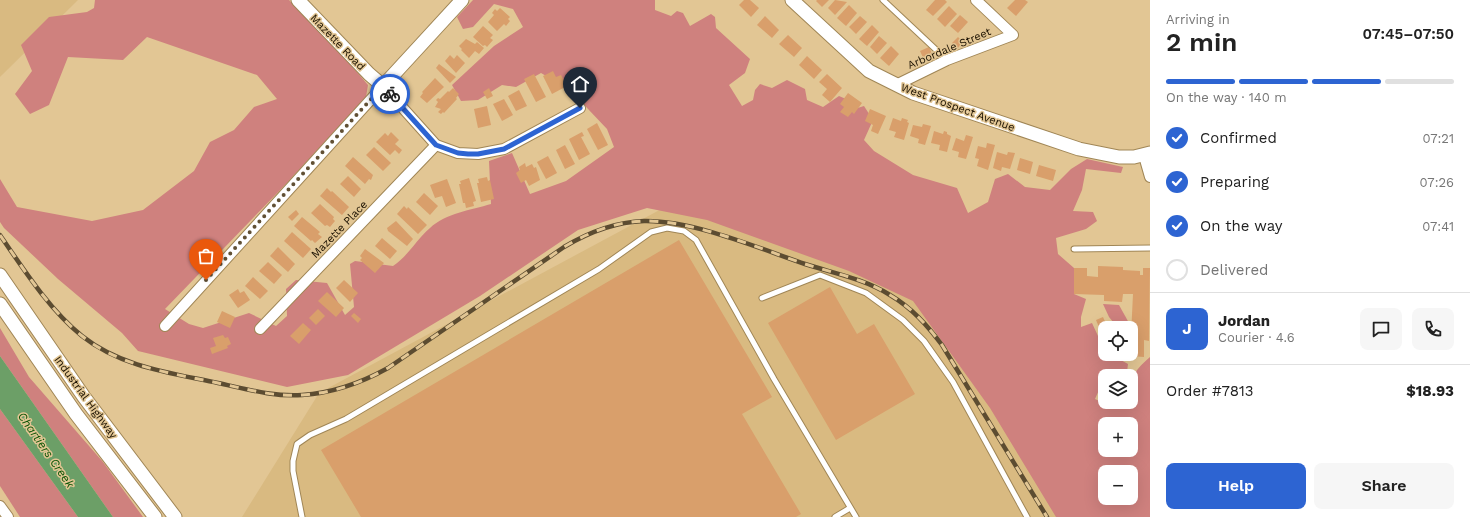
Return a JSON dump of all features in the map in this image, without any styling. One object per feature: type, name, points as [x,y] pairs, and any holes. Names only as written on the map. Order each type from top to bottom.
[{"type":"street","name":"Mazette Road","points":[[298,0],[369,74],[383,86],[436,145],[458,153],[478,154],[504,149],[580,108]]},
{"type":"street","points":[[164,326],[462,0]]},
{"type":"street","name":"West Prospect Avenue","points":[[792,0],[869,71],[896,85],[972,113],[1079,149],[1118,157],[1147,154]]},
{"type":"street","name":"Arbordale Street","points":[[896,85],[947,60],[1013,35],[976,0]]},
{"type":"street","name":"Mazette Place","points":[[260,329],[436,145]]},
{"type":"street","points":[[1147,154],[1150,177]]},
{"type":"street","name":"Industrial Highway","points":[[0,275],[84,397],[176,517]]},
{"type":"street","name":"Industrial Highway","points":[[0,304],[72,409],[154,517]]},
{"type":"street","points":[[0,506],[8,517]]},
{"type":"lane","points":[[883,0],[947,60]]},
{"type":"lane","points":[[302,517],[293,471],[294,451],[297,444],[310,434],[346,419],[599,269],[651,232],[667,228],[684,231],[696,240],[774,379],[856,517]]},
{"type":"lane","points":[[1074,249],[1150,248]]},
{"type":"lane","points":[[762,298],[820,275],[866,293],[903,320],[924,341],[953,382],[1027,517]]},
{"type":"lane","points":[[835,517],[850,508]]},
{"type":"shaded area","points":[[0,0],[78,0],[0,77]]},
{"type":"shaded area","points":[[95,0],[289,0],[344,57],[368,85],[366,97],[285,185],[165,309],[189,324],[203,328],[249,313],[276,326],[287,316],[286,289],[296,280],[327,283],[345,315],[354,307],[350,264],[355,261],[393,266],[404,257],[436,223],[451,215],[491,204],[489,161],[512,153],[530,194],[566,181],[614,147],[607,129],[570,90],[541,73],[516,87],[502,85],[478,100],[461,101],[452,85],[494,46],[523,27],[513,9],[494,4],[473,27],[463,29],[457,17],[473,0],[655,0],[655,10],[671,16],[677,11],[683,13],[690,26],[711,14],[715,17],[716,28],[750,59],[745,73],[729,85],[742,106],[753,100],[755,90],[760,84],[772,88],[787,80],[805,89],[807,100],[823,107],[839,96],[846,99],[848,111],[864,106],[873,120],[864,140],[874,151],[913,175],[957,188],[968,213],[988,202],[995,179],[1008,174],[1025,187],[1050,190],[1071,169],[1087,159],[1123,167],[1121,173],[1086,169],[1082,190],[1073,211],[1093,212],[1097,221],[1086,229],[1056,238],[1058,254],[1074,268],[1074,294],[1086,299],[1081,317],[1081,327],[1092,323],[1098,336],[1098,361],[1123,361],[1128,364],[1127,369],[1098,369],[1098,392],[1095,399],[1098,400],[1098,409],[1138,409],[1138,369],[1150,357],[1150,517],[1056,517],[990,408],[913,301],[849,271],[707,220],[647,208],[578,230],[480,296],[348,375],[287,387],[138,351],[122,333],[58,279],[4,228],[0,222],[0,179],[17,207],[92,221],[143,210],[194,171],[210,142],[234,130],[254,107],[277,99],[257,75],[147,37],[123,60],[68,57],[49,105],[30,114],[15,94],[32,71],[21,45],[49,17],[87,12],[94,8]]},
{"type":"shaded area","points":[[667,206],[913,273],[1075,517],[242,517],[319,393]]},
{"type":"shaded area","points":[[1103,304],[1119,305],[1128,321],[1112,321]]},
{"type":"shaded area","points":[[0,328],[29,377],[103,462],[143,517],[113,517],[0,356]]},
{"type":"shaded area","points":[[0,409],[78,517],[20,517],[0,486]]},
{"type":"water","name":"Chartiers Creek","points":[[0,356],[113,517],[78,517],[0,409]]},
{"type":"building","points":[[744,0],[750,0],[759,8],[751,17],[739,5]]},
{"type":"building","points":[[829,0],[822,7],[816,1]]},
{"type":"building","points":[[835,0],[847,2],[835,15],[828,8]]},
{"type":"building","points":[[935,0],[945,0],[947,2],[933,16],[926,10]]},
{"type":"building","points":[[1015,0],[1025,0],[1028,2],[1016,16],[1007,8]]},
{"type":"building","points":[[849,5],[857,13],[846,26],[837,18]]},
{"type":"building","points":[[949,6],[957,14],[945,27],[937,19]]},
{"type":"building","points":[[500,8],[510,17],[508,19],[510,21],[506,26],[504,24],[497,31],[488,22],[494,15],[492,13],[495,9],[497,11]]},
{"type":"building","points":[[960,15],[968,22],[958,33],[950,26]]},
{"type":"building","points":[[765,16],[779,30],[772,38],[757,25]]},
{"type":"building","points":[[860,16],[867,22],[856,34],[849,27]]},
{"type":"building","points":[[872,25],[879,32],[867,46],[859,39]]},
{"type":"building","points":[[483,26],[493,35],[490,38],[493,40],[487,47],[485,45],[483,46],[473,37]]},
{"type":"building","points":[[788,35],[802,48],[794,57],[779,44]]},
{"type":"building","points":[[879,36],[887,43],[877,54],[870,47]]},
{"type":"building","points":[[958,37],[963,42],[957,49],[952,43]]},
{"type":"building","points":[[466,39],[475,44],[477,42],[484,48],[479,54],[475,51],[469,58],[459,46]]},
{"type":"building","points":[[891,46],[899,54],[889,66],[880,58]]},
{"type":"building","points":[[929,47],[934,58],[925,62],[920,51]]},
{"type":"building","points":[[450,55],[454,59],[457,55],[465,63],[456,73],[445,61]]},
{"type":"building","points":[[807,56],[822,70],[814,79],[799,65]]},
{"type":"building","points":[[439,64],[456,77],[450,83],[436,68]]},
{"type":"building","points":[[553,71],[556,77],[561,75],[567,86],[552,94],[543,76]]},
{"type":"building","points":[[534,74],[546,97],[536,102],[524,79]]},
{"type":"building","points":[[827,74],[842,88],[830,102],[822,95],[827,89],[819,82]]},
{"type":"building","points":[[435,78],[444,87],[427,103],[420,97],[423,93],[422,92]]},
{"type":"building","points":[[453,88],[459,94],[456,98],[457,99],[444,113],[443,112],[441,114],[438,112],[441,109],[435,107],[438,102],[436,100],[438,98],[440,99]]},
{"type":"building","points":[[489,88],[493,96],[487,99],[483,92]]},
{"type":"building","points":[[519,90],[527,106],[516,111],[508,96]]},
{"type":"building","points":[[848,93],[862,103],[854,114],[852,112],[848,117],[840,112],[844,107],[840,104]]},
{"type":"building","points":[[504,99],[513,115],[502,121],[493,104]]},
{"type":"building","points":[[487,106],[491,125],[478,128],[474,109]]},
{"type":"building","points":[[870,109],[886,116],[878,134],[871,131],[873,125],[865,121]]},
{"type":"building","points":[[893,118],[901,121],[902,118],[908,120],[907,122],[909,123],[904,140],[894,137],[896,132],[889,130]]},
{"type":"building","points":[[597,123],[608,145],[598,150],[587,129]]},
{"type":"building","points":[[923,124],[931,126],[925,145],[918,143],[919,139],[910,136],[913,125],[922,127]]},
{"type":"building","points":[[934,131],[943,134],[944,131],[951,136],[947,152],[939,150],[940,145],[931,143]]},
{"type":"building","points":[[391,132],[399,140],[395,144],[402,150],[399,154],[395,150],[390,155],[376,142],[385,133],[388,136]]},
{"type":"building","points":[[582,132],[584,136],[581,137],[590,154],[579,160],[569,139]]},
{"type":"building","points":[[966,135],[973,137],[966,159],[958,157],[959,152],[952,150],[956,138],[964,141]]},
{"type":"building","points":[[987,143],[995,145],[988,170],[977,166],[979,159],[975,158],[978,146],[986,148]]},
{"type":"building","points":[[565,145],[575,164],[565,169],[556,150]]},
{"type":"building","points":[[374,147],[391,163],[383,171],[366,155]]},
{"type":"building","points":[[997,152],[1007,155],[1008,152],[1015,153],[1010,169],[1002,167],[1001,171],[993,168]]},
{"type":"building","points":[[548,156],[557,173],[546,179],[537,162]]},
{"type":"building","points":[[353,157],[373,175],[371,180],[369,179],[365,184],[345,166]]},
{"type":"building","points":[[1020,158],[1033,162],[1030,174],[1017,170]]},
{"type":"building","points":[[525,163],[526,167],[532,164],[534,168],[536,167],[540,180],[529,186],[526,180],[521,183],[516,173],[520,170],[519,167]]},
{"type":"building","points":[[1039,165],[1056,170],[1053,181],[1036,176]]},
{"type":"building","points":[[348,176],[361,189],[354,197],[340,184]]},
{"type":"building","points":[[487,177],[488,181],[490,180],[494,199],[481,202],[477,183],[479,183],[478,179]]},
{"type":"building","points":[[469,178],[476,201],[473,202],[474,206],[466,208],[465,203],[463,203],[459,184],[461,184],[460,181]]},
{"type":"building","points":[[447,179],[456,203],[446,207],[442,196],[435,198],[430,185]]},
{"type":"building","points":[[327,188],[349,207],[342,215],[320,196]]},
{"type":"building","points":[[424,193],[438,206],[430,215],[416,202]]},
{"type":"building","points":[[320,204],[334,217],[333,219],[335,221],[330,227],[327,225],[325,226],[311,213]]},
{"type":"building","points":[[404,206],[407,209],[408,207],[427,225],[418,234],[397,214]]},
{"type":"building","points":[[296,210],[299,214],[292,221],[288,217]]},
{"type":"building","points":[[302,217],[320,232],[318,234],[322,237],[315,243],[294,226]]},
{"type":"building","points":[[396,221],[413,239],[407,246],[388,231],[387,228]]},
{"type":"building","points":[[292,232],[311,249],[303,258],[284,241]]},
{"type":"building","points":[[382,238],[397,251],[390,259],[375,246]]},
{"type":"building","points":[[679,240],[772,397],[742,414],[801,514],[796,517],[361,517],[321,450]]},
{"type":"building","points":[[278,247],[295,264],[288,272],[270,256]]},
{"type":"building","points":[[365,249],[384,263],[375,273],[360,260],[362,258],[360,256]]},
{"type":"building","points":[[268,262],[282,275],[274,284],[259,271]]},
{"type":"building","points":[[1098,266],[1123,267],[1123,270],[1140,271],[1140,275],[1143,275],[1143,268],[1150,268],[1149,341],[1144,340],[1144,357],[1138,357],[1138,321],[1132,321],[1133,294],[1123,294],[1122,302],[1104,301],[1104,295],[1074,294],[1074,268],[1087,268],[1087,276],[1098,277]]},
{"type":"building","points":[[253,277],[268,291],[260,299],[245,286]]},
{"type":"building","points":[[344,280],[358,293],[350,302],[336,288]]},
{"type":"building","points":[[830,287],[857,334],[874,324],[915,394],[836,440],[768,323]]},
{"type":"building","points":[[238,289],[240,293],[244,291],[250,300],[238,308],[229,295]]},
{"type":"building","points":[[327,292],[344,308],[336,317],[318,301]]},
{"type":"building","points":[[318,309],[325,316],[316,325],[309,318]]},
{"type":"building","points":[[222,311],[235,317],[230,328],[217,322]]},
{"type":"building","points":[[354,313],[361,319],[358,323],[351,316]]},
{"type":"building","points":[[1103,317],[1105,321],[1098,321],[1098,325],[1096,320]]},
{"type":"building","points":[[303,323],[311,330],[299,344],[290,336]]},
{"type":"building","points":[[223,335],[225,338],[228,337],[231,344],[227,346],[228,348],[212,354],[210,348],[216,346],[213,338]]},
{"type":"railway","points":[[0,235],[28,275],[59,314],[82,336],[97,347],[130,362],[165,372],[260,392],[281,395],[302,395],[336,390],[357,383],[388,368],[564,247],[593,232],[623,223],[644,221],[663,222],[704,230],[860,281],[880,289],[905,305],[925,324],[942,345],[1047,517]]},
{"type":"way so far","points":[[206,280],[383,86],[390,94]]},
{"type":"route","points":[[390,94],[436,145],[458,153],[468,154],[478,154],[504,149],[580,108]]}]
